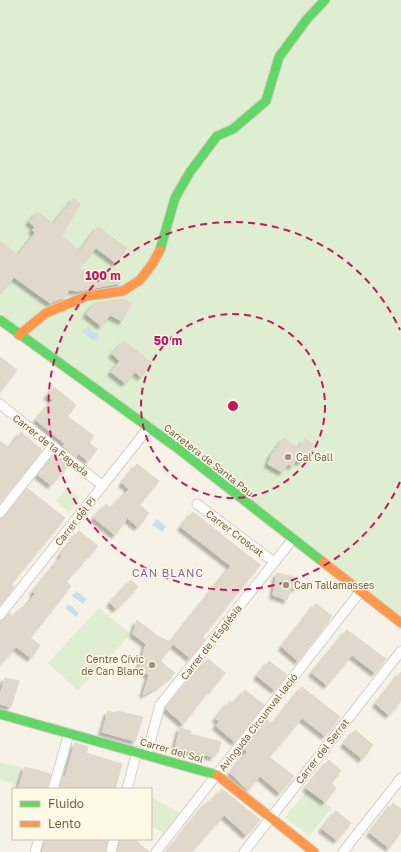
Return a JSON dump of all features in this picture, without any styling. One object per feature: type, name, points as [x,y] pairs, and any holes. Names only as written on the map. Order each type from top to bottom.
[{"type":"street","points":[[19,335],[46,313],[87,296],[123,291],[140,280],[153,263],[159,252],[175,198],[190,172],[217,136],[233,129],[266,101],[279,57],[307,19],[325,0]]},
{"type":"street","name":"Carretera de Santa Pau","points":[[0,320],[19,335],[149,426],[401,623]]},
{"type":"street","name":"Carrer de la Fageda","points":[[2,410],[53,446],[103,486]]},
{"type":"street","name":"Carrer del Pi","points":[[0,615],[149,426]]},
{"type":"street","points":[[0,513],[53,446]]},
{"type":"street","name":"Carrer Croscat","points":[[196,504],[274,562]]},
{"type":"street","name":"Carrer de l'Església","points":[[147,754],[160,705],[293,539]]},
{"type":"street","name":"Avinguda Circumval·lació","points":[[156,852],[360,592]]},
{"type":"street","name":"Carrer del Serrat","points":[[244,852],[401,651]]},
{"type":"street","name":"Carrer del Sol","points":[[0,714],[137,751],[217,775],[314,852]]},
{"type":"street","points":[[53,788],[69,733]]},
{"type":"street","points":[[127,788],[137,751]]},
{"type":"street","points":[[343,852],[401,778]]},
{"type":"street","points":[[35,852],[39,840]]},
{"type":"street","points":[[111,852],[114,840]]},
{"type":"green space","points":[[0,0],[401,0],[401,623],[0,313]]},
{"type":"green space","points":[[67,487],[80,498],[69,512],[56,501]]},
{"type":"green space","points":[[99,608],[131,634],[78,691],[48,663]]},
{"type":"green space","points":[[0,762],[22,768],[18,785],[0,780]]},
{"type":"green space","points":[[308,789],[332,808],[309,836],[285,817]]},
{"type":"green space","points":[[152,798],[180,813],[163,833],[152,826]]},
{"type":"water","points":[[87,326],[99,335],[94,341],[82,332]]},
{"type":"water","points":[[157,519],[166,527],[162,532],[152,525]]},
{"type":"water","points":[[76,591],[87,599],[83,604],[72,596]]},
{"type":"water","points":[[69,604],[79,613],[76,617],[65,608]]},
{"type":"building","points":[[74,198],[80,204],[61,236],[80,251],[98,227],[127,248],[116,263],[96,248],[77,269],[122,273],[121,283],[78,291],[69,290],[65,297],[50,303],[14,277],[0,293],[0,241],[18,255],[35,233],[32,230],[35,227],[29,222],[37,212],[53,224]]},
{"type":"building","points":[[123,299],[132,303],[122,321],[110,315],[101,326],[86,314],[95,303]]},
{"type":"building","points":[[124,341],[152,363],[141,377],[135,372],[125,383],[111,372],[120,361],[112,354]]},
{"type":"building","points":[[0,357],[17,370],[0,392]]},
{"type":"building","points":[[54,387],[76,405],[67,416],[94,436],[89,443],[97,449],[88,461],[78,453],[76,457],[63,446],[65,444],[36,420],[53,400],[47,396]]},
{"type":"building","points":[[21,432],[42,450],[0,503],[0,441],[9,448]]},
{"type":"building","name":"Cal Gall","points":[[284,438],[298,448],[305,439],[314,445],[301,462],[296,460],[292,466],[288,464],[282,472],[268,464],[272,454]]},
{"type":"building","points":[[55,455],[68,466],[51,485],[38,475]]},
{"type":"building","points":[[137,464],[159,481],[139,505],[149,513],[138,527],[127,518],[115,535],[94,518],[106,504],[111,508],[129,489],[122,483]]},
{"type":"building","points":[[27,488],[65,518],[11,584],[14,587],[0,605],[0,519],[5,517]]},
{"type":"building","points":[[193,512],[260,565],[202,637],[205,639],[190,658],[173,644],[160,661],[175,673],[159,686],[143,695],[149,675],[139,668],[146,644],[133,634],[137,620],[159,637],[171,642],[231,566],[181,527]]},
{"type":"building","points":[[79,531],[98,546],[66,581],[71,586],[30,638],[40,645],[31,658],[16,647],[0,664],[0,621],[9,613],[13,618],[22,607],[24,609],[35,594],[33,592],[62,556],[60,555]]},
{"type":"building","name":"Can Tallamasses","points":[[277,573],[298,578],[296,588],[291,588],[287,600],[273,595]]},
{"type":"building","points":[[131,580],[138,587],[116,609],[110,603]]},
{"type":"building","points":[[316,604],[332,616],[298,661],[282,647]]},
{"type":"building","points":[[347,630],[386,659],[375,673],[352,655],[327,685],[312,673]]},
{"type":"building","points":[[208,659],[225,673],[211,690],[210,689],[183,724],[166,709]]},
{"type":"building","points":[[269,661],[287,675],[275,690],[257,676]]},
{"type":"building","points":[[401,672],[401,701],[389,715],[376,704]]},
{"type":"building","points":[[5,678],[19,681],[11,707],[0,704],[0,695]]},
{"type":"building","points":[[302,687],[340,717],[325,736],[302,718],[269,757],[294,776],[280,793],[260,776],[248,790],[230,773],[247,752],[244,749],[267,720],[273,724]]},
{"type":"building","points":[[245,690],[264,705],[235,742],[216,726],[219,722],[216,718],[230,701],[233,704]]},
{"type":"building","points":[[108,711],[115,713],[117,711],[143,717],[135,741],[102,732]]},
{"type":"building","points":[[180,728],[191,731],[190,734],[221,742],[218,752],[215,752],[214,757],[175,748]]},
{"type":"building","points":[[355,730],[373,745],[362,759],[344,744]]},
{"type":"building","points":[[75,743],[88,747],[86,753],[122,764],[115,788],[59,788],[63,777],[65,778]]},
{"type":"building","points":[[329,760],[341,771],[331,783],[336,788],[325,802],[306,788]]},
{"type":"building","points":[[25,767],[51,774],[47,788],[18,788]]},
{"type":"building","points":[[222,789],[260,820],[246,835],[224,815],[191,852],[167,852],[208,801],[210,803]]},
{"type":"building","points":[[393,803],[401,809],[401,832],[389,848],[370,833]]},
{"type":"building","points":[[336,811],[351,823],[337,840],[322,829]]},
{"type":"building","points":[[46,840],[108,840],[105,852],[42,852]]},
{"type":"building","points":[[120,840],[135,840],[149,852],[117,852]]},
{"type":"traffic: fast","points":[[160,250],[175,198],[190,172],[217,136],[233,129],[266,101],[279,57],[307,19],[325,0]]},
{"type":"traffic: fast","points":[[0,320],[176,447],[323,562]]},
{"type":"traffic: fast","points":[[0,714],[217,775]]},
{"type":"traffic: slow","points":[[19,335],[46,313],[87,296],[123,291],[140,280],[153,263],[160,250]]},
{"type":"traffic: slow","points":[[323,562],[401,623]]},
{"type":"traffic: slow","points":[[217,775],[314,852]]},
{"type":"place","name":"Cal Gall","points":[[288,457]]},
{"type":"place","name":"Can Tallamasses","points":[[286,585]]},
{"type":"place","name":"Centre Cívic de Can Blanc","points":[[152,665]]},
{"type":"district","name":"CAN BLANC","points":[[168,573]]}]
